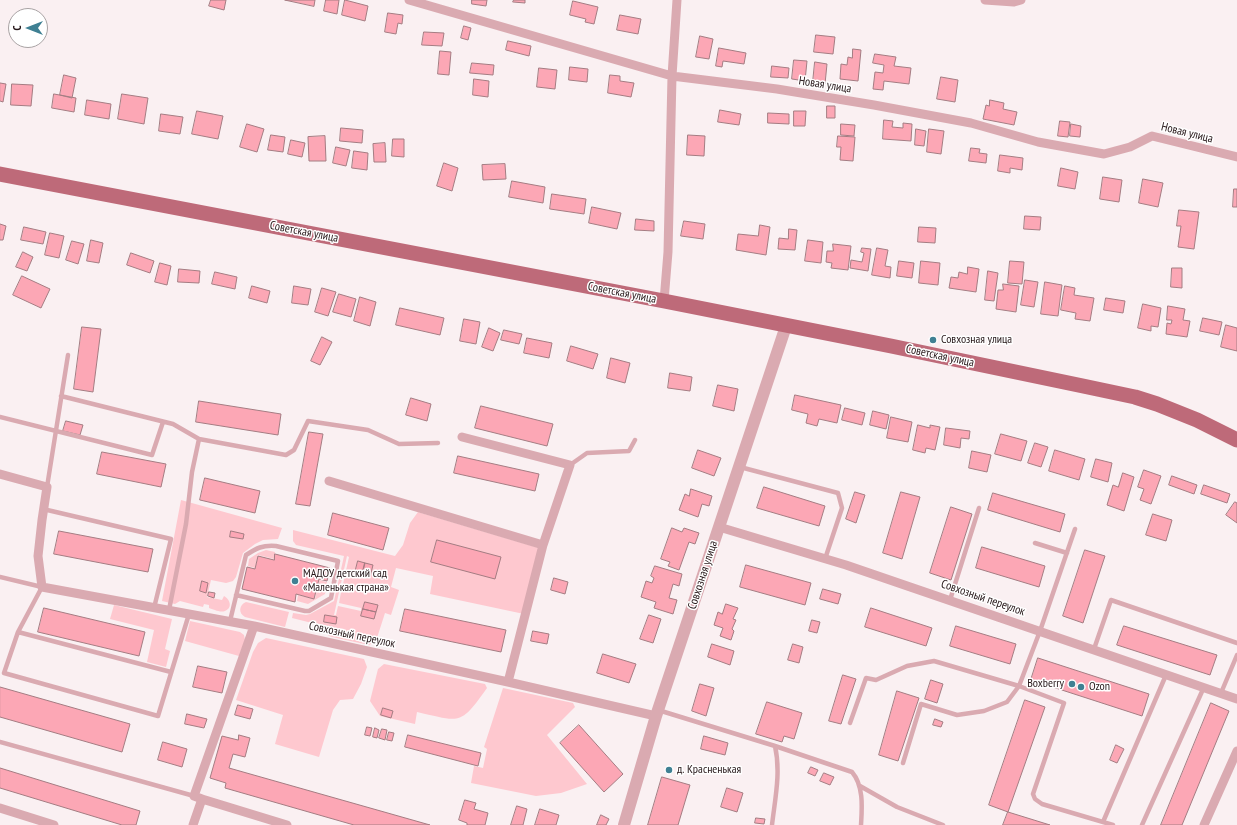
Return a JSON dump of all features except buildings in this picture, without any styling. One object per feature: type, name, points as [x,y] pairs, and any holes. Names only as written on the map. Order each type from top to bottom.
[{"type":"main road","name":"Советская улица","points":[[0,174],[664,301],[891,346],[1135,397],[1197,420],[1237,440]]},
{"type":"street","name":"Новая улица","points":[[409,0],[672,76],[777,89],[874,105],[972,123],[1038,142],[1104,154],[1130,148],[1152,136],[1237,157]]},
{"type":"street","points":[[664,301],[668,252],[672,76],[677,0]]},
{"type":"street","points":[[985,0],[1014,2],[1021,0]]},
{"type":"street","name":"Совхозная улица","points":[[624,825],[657,713],[786,326]]},
{"type":"street","points":[[462,437],[570,465],[543,545],[508,682]]},
{"type":"street","points":[[0,474],[47,487],[38,556],[42,587]]},
{"type":"street","points":[[329,481],[543,545]]},
{"type":"street","name":"Совхозный переулок","points":[[719,527],[825,559],[950,600],[1237,699]]},
{"type":"street","name":"Совхозный переулок","points":[[42,587],[230,621],[657,713]]},
{"type":"street","points":[[193,825],[198,798],[254,626]]},
{"type":"street","points":[[1204,825],[1237,751]]},
{"type":"street","points":[[198,798],[287,825]]},
{"type":"street","points":[[0,808],[54,825]]},
{"type":"lane","points":[[47,487],[68,356]]},
{"type":"lane","points":[[61,396],[173,424],[199,439],[286,455],[294,450],[308,421],[368,430],[399,444],[438,443]]},
{"type":"lane","points":[[0,417],[152,455],[163,422]]},
{"type":"lane","points":[[169,610],[186,524],[192,472],[199,439]]},
{"type":"lane","points":[[570,465],[587,453],[630,450],[635,440]]},
{"type":"lane","points":[[739,466],[838,493],[842,508],[825,559]]},
{"type":"lane","points":[[950,600],[979,508]]},
{"type":"lane","points":[[43,509],[171,539],[154,608]]},
{"type":"lane","points":[[903,763],[921,704],[957,715],[984,711],[1007,702],[1019,686],[1075,530]]},
{"type":"lane","points":[[1035,543],[1067,553]]},
{"type":"lane","points":[[230,621],[236,595],[246,556],[259,547],[265,545],[276,546],[338,561],[331,598],[309,611],[236,595]]},
{"type":"lane","points":[[0,579],[42,587],[18,632],[4,673],[158,716],[188,614]]},
{"type":"lane","points":[[1094,649],[1111,600],[1237,643]]},
{"type":"lane","points":[[18,632],[171,672]]},
{"type":"lane","points":[[1221,693],[1237,655]]},
{"type":"lane","points":[[850,723],[866,678],[876,680],[907,666],[934,661],[1019,686],[1064,703],[1033,794],[1034,798],[1042,804],[1113,825]]},
{"type":"lane","points":[[1103,822],[1166,674]]},
{"type":"lane","points":[[1142,825],[1204,687]]},
{"type":"lane","points":[[657,713],[775,746],[852,772],[860,786],[861,825]]},
{"type":"lane","points":[[0,742],[198,798]]},
{"type":"lane","points":[[772,825],[778,778],[778,762],[775,746]]},
{"type":"lane","points":[[860,786],[897,807],[943,825]]},
{"type":"shaded area","points":[[181,500],[282,528],[278,539],[263,540],[243,553],[236,577],[233,581],[226,583],[211,580],[207,597],[222,600],[224,596],[226,597],[230,604],[228,610],[221,612],[209,608],[209,605],[204,604],[203,607],[180,601],[175,604],[162,601]]},
{"type":"shaded area","points":[[418,512],[539,548],[524,614],[430,594],[433,576],[396,568],[391,587],[399,590],[391,615],[385,613],[376,641],[369,645],[332,637],[326,633],[324,626],[292,618],[293,613],[306,615],[310,614],[334,601],[344,556],[296,545],[293,541],[293,530],[395,556],[403,545],[410,523]],"holes":[[[347,556],[349,557],[343,584],[370,591],[370,593],[342,587],[339,603],[361,608],[361,611],[338,606],[336,615],[334,615]]]},
{"type":"shaded area","points":[[266,550],[275,552],[274,559],[258,555],[255,568],[248,566],[249,559]]},
{"type":"shaded area","points":[[319,580],[327,582],[325,594],[308,604],[297,601],[298,595],[315,599]]},
{"type":"shaded area","points":[[246,602],[289,612],[285,627],[245,617],[241,613],[240,609]]},
{"type":"shaded area","points":[[114,605],[172,619],[165,649],[170,651],[166,667],[147,662],[154,630],[110,619]]},
{"type":"shaded area","points":[[190,621],[240,632],[244,635],[245,640],[239,656],[185,641]]},
{"type":"shaded area","points":[[266,638],[364,659],[367,667],[361,684],[353,699],[340,700],[333,710],[319,757],[275,744],[283,715],[236,700],[253,652],[258,643]]},
{"type":"shaded area","points":[[384,664],[485,684],[487,688],[471,709],[465,715],[458,718],[443,718],[417,712],[415,724],[380,716],[370,701],[378,669]]},
{"type":"shaded area","points":[[503,688],[573,703],[575,707],[547,735],[587,784],[561,793],[536,796],[471,783],[474,766],[483,768],[487,749],[484,747]]},
{"type":"place","name":"Совхозная улица","points":[[933,340]]},
{"type":"place","name":"МАДОУ детский сад «Маленькая страна»","points":[[295,581]]},
{"type":"place","name":"Boxberry","points":[[1072,684]]},
{"type":"place","name":"Ozon","points":[[1081,687]]},
{"type":"place","name":"д. Красненькая","points":[[669,770]]}]
